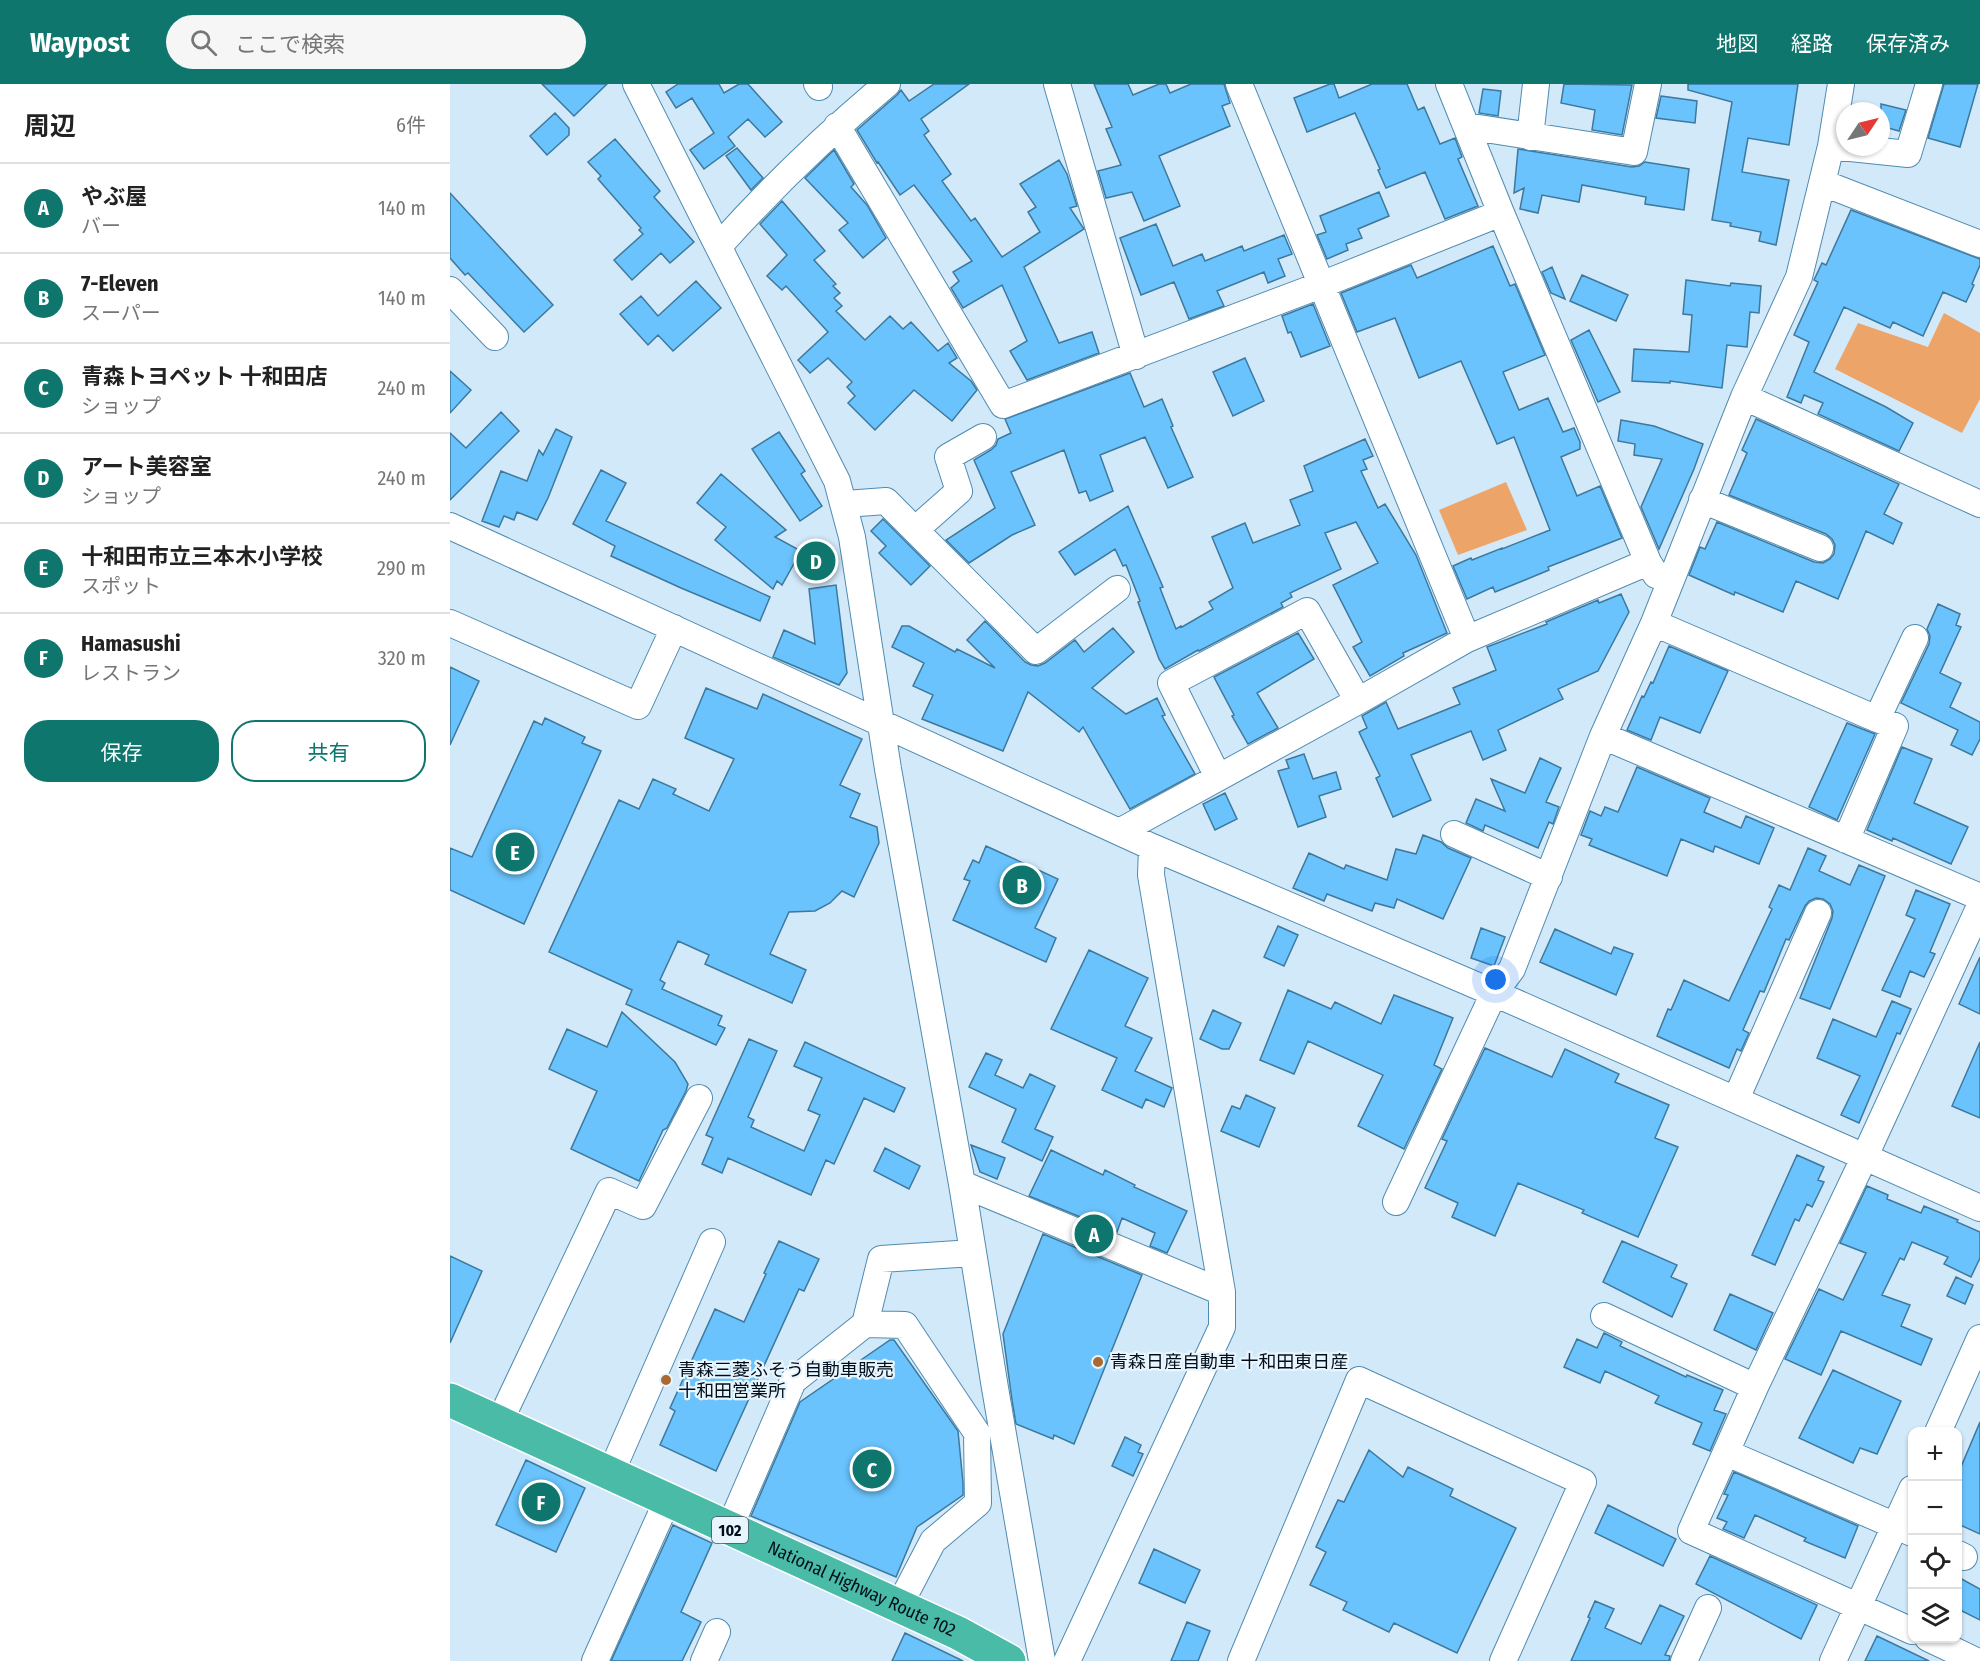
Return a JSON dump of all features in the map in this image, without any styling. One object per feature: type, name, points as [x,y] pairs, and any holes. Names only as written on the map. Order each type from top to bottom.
[{"type":"highway","name":"National Highway Route 102","points":[[450,1400],[958,1633],[1009,1661]]},
{"type":"street","points":[[636,84],[837,481],[845,504],[880,723],[962,1184],[1042,1661]]},
{"type":"street","points":[[719,246],[747,214],[837,126],[887,84]]},
{"type":"street","points":[[1057,84],[1136,356]]},
{"type":"street","points":[[1239,84],[1467,639]]},
{"type":"street","points":[[1449,84],[1648,562],[1667,586]]},
{"type":"street","points":[[1530,137],[1536,84]]},
{"type":"street","points":[[1466,126],[1634,152],[1648,84]]},
{"type":"street","points":[[1396,1202],[1494,993],[1512,969],[1603,736],[1654,623],[1744,397],[1799,277],[1823,183],[1841,84]]},
{"type":"street","points":[[1831,146],[1908,154],[1929,84]]},
{"type":"street","points":[[837,126],[1004,405],[1322,285],[1501,213]]},
{"type":"street","points":[[1823,183],[1980,244]]},
{"type":"street","points":[[450,290],[495,337]]},
{"type":"street","points":[[1744,397],[1980,504]]},
{"type":"street","points":[[915,530],[960,491],[948,457],[983,437]]},
{"type":"street","points":[[1702,500],[1820,548]]},
{"type":"street","points":[[845,504],[886,501],[1036,651],[1118,588]]},
{"type":"street","points":[[451,530],[674,628],[1152,847],[1494,993],[1980,1208]]},
{"type":"street","points":[[1121,831],[1467,639],[1648,562]]},
{"type":"street","points":[[1218,777],[1171,683],[1307,611],[1358,701]]},
{"type":"street","points":[[450,623],[638,706],[674,628]]},
{"type":"street","points":[[1654,623],[1895,726],[1846,840]]},
{"type":"street","points":[[1877,719],[1915,638]]},
{"type":"street","points":[[1603,736],[1980,897]]},
{"type":"street","points":[[1454,834],[1549,877]]},
{"type":"street","points":[[1067,1661],[1222,1327],[1222,1293],[1151,875],[1152,847]]},
{"type":"street","points":[[1908,1629],[1691,1531],[1755,1387],[1980,906]]},
{"type":"street","points":[[1736,1100],[1818,913]]},
{"type":"street","points":[[499,1423],[609,1191],[643,1206],[699,1098]]},
{"type":"street","points":[[962,1184],[1222,1293]]},
{"type":"street","points":[[610,1474],[712,1242]]},
{"type":"street","points":[[729,1529],[793,1381],[865,1324],[881,1259],[973,1253]]},
{"type":"street","points":[[1604,1316],[1755,1387]]},
{"type":"street","points":[[865,1324],[905,1325],[976,1433],[978,1503],[933,1541],[899,1606]]},
{"type":"street","points":[[1940,1427],[1980,1338]]},
{"type":"street","points":[[1241,1661],[1359,1380],[1583,1482],[1503,1661]]},
{"type":"street","points":[[1727,1453],[1904,1529]]},
{"type":"street","points":[[595,1661],[667,1501]]},
{"type":"street","points":[[1833,1661],[1858,1606],[1904,1529],[1908,1509]]},
{"type":"street","points":[[1684,1661],[1708,1608]]},
{"type":"street","points":[[704,1661],[717,1632]]},
{"type":"street","points":[[1938,1643],[1976,1661]]},
{"type":"shaded area","points":[[1944,313],[1980,333],[1980,399],[1962,433],[1835,369],[1858,323],[1928,347]]},
{"type":"shaded area","points":[[1506,482],[1527,530],[1458,555],[1439,510]]},
{"type":"building","points":[[542,84],[607,84],[574,116]]},
{"type":"building","points":[[678,84],[719,84],[724,93],[739,84],[748,84],[782,122],[765,137],[748,119],[728,137],[735,146],[704,169],[690,150],[714,133],[692,98],[676,108],[666,92]]},
{"type":"building","points":[[934,84],[969,84],[921,119],[929,131],[924,135],[951,174],[942,181],[971,221],[975,218],[1002,257],[1040,232],[1028,212],[1036,207],[1020,184],[1059,160],[1067,174],[1077,206],[1070,208],[1084,229],[1024,267],[1059,343],[1092,332],[1099,353],[1027,380],[1010,351],[1027,341],[1002,285],[963,308],[951,288],[959,281],[953,272],[972,261],[914,185],[900,195],[857,130],[901,90],[909,101]]},
{"type":"building","points":[[1094,84],[1128,84],[1133,95],[1159,84],[1166,84],[1170,93],[1191,84],[1224,84],[1230,103],[1222,106],[1230,126],[1159,156],[1180,206],[1144,221],[1132,192],[1106,198],[1098,171],[1121,165],[1106,129],[1112,127]]},
{"type":"building","points":[[1334,84],[1339,98],[1372,84],[1407,84],[1418,110],[1424,107],[1440,144],[1455,138],[1462,157],[1458,159],[1478,206],[1445,219],[1425,172],[1386,188],[1355,113],[1307,132],[1294,98]]},
{"type":"building","points":[[1564,84],[1632,85],[1622,135],[1592,130],[1595,110],[1561,103]]},
{"type":"building","points":[[1688,84],[1798,84],[1789,145],[1748,138],[1742,172],[1789,180],[1776,245],[1759,241],[1761,232],[1712,220],[1732,102],[1688,90]]},
{"type":"building","points":[[1944,84],[1978,84],[1960,147],[1928,138]]},
{"type":"building","points":[[1483,89],[1501,91],[1498,116],[1479,113]]},
{"type":"building","points":[[1661,96],[1697,101],[1695,123],[1656,118]]},
{"type":"building","points":[[1890,106],[1906,110],[1899,131],[1890,128]]},
{"type":"building","points":[[555,113],[569,128],[569,135],[547,155],[530,136]]},
{"type":"building","points":[[615,139],[660,191],[654,197],[694,242],[670,263],[661,253],[632,280],[614,260],[643,234],[639,230],[641,228],[598,179],[601,176],[588,162]]},
{"type":"building","points":[[737,148],[763,178],[751,190],[726,156]]},
{"type":"building","points":[[1518,149],[1632,167],[1645,162],[1689,169],[1684,210],[1645,204],[1646,197],[1582,185],[1579,202],[1542,195],[1538,213],[1520,209],[1524,188],[1514,193]]},
{"type":"building","points":[[834,150],[854,184],[851,187],[867,205],[886,238],[863,258],[839,230],[848,223],[805,178]]},
{"type":"building","points":[[1379,192],[1389,216],[1358,229],[1362,238],[1346,244],[1348,250],[1327,259],[1317,235],[1326,232],[1320,216]]},
{"type":"building","points":[[450,193],[553,305],[524,332],[468,273],[465,275],[450,258]]},
{"type":"building","points":[[782,201],[825,251],[814,260],[836,284],[833,286],[840,293],[834,298],[842,306],[836,311],[865,340],[890,316],[903,329],[911,322],[938,351],[948,343],[957,358],[949,363],[971,381],[977,390],[952,421],[914,390],[875,430],[848,403],[855,396],[847,387],[852,382],[828,358],[810,373],[798,360],[828,332],[786,286],[782,290],[767,276],[787,255],[760,224]]},
{"type":"building","points":[[1851,210],[1980,259],[1980,265],[1972,284],[1974,285],[1966,302],[1943,292],[1923,336],[1893,322],[1890,328],[1844,307],[1814,372],[1886,407],[1913,423],[1899,451],[1818,414],[1823,403],[1804,395],[1801,403],[1787,397],[1809,342],[1794,335],[1818,282],[1814,280],[1822,263],[1826,265]]},
{"type":"building","points":[[1156,224],[1173,266],[1202,254],[1205,261],[1242,246],[1244,251],[1284,235],[1292,254],[1278,259],[1285,276],[1268,283],[1264,272],[1217,291],[1224,306],[1189,319],[1174,282],[1141,295],[1120,238]]},
{"type":"building","points":[[1493,246],[1510,286],[1515,284],[1545,355],[1503,372],[1519,410],[1548,398],[1563,432],[1574,428],[1580,442],[1580,449],[1561,457],[1577,496],[1600,486],[1622,538],[1548,567],[1549,570],[1495,592],[1493,587],[1467,599],[1453,566],[1550,530],[1514,437],[1497,444],[1461,361],[1419,378],[1395,318],[1357,332],[1341,293],[1411,265],[1417,278]]},
{"type":"building","points":[[1552,267],[1565,299],[1551,293],[1542,272]]},
{"type":"building","points":[[1582,275],[1628,295],[1616,321],[1570,301]]},
{"type":"building","points":[[1686,280],[1730,286],[1731,283],[1761,286],[1759,313],[1750,312],[1747,347],[1727,345],[1722,388],[1670,381],[1670,383],[1632,381],[1634,349],[1689,352],[1692,315],[1683,314]]},
{"type":"building","points":[[696,281],[721,308],[673,351],[658,335],[648,345],[620,314],[641,296],[658,316]]},
{"type":"building","points":[[1313,304],[1330,346],[1301,357],[1282,316]]},
{"type":"building","points":[[1589,330],[1620,392],[1598,402],[1571,340]]},
{"type":"building","points":[[1245,358],[1264,401],[1233,416],[1213,372]]},
{"type":"building","points":[[450,371],[471,390],[450,413]]},
{"type":"building","points":[[1130,373],[1144,407],[1162,399],[1173,426],[1171,427],[1193,477],[1168,488],[1145,437],[1100,455],[1113,491],[1090,501],[1086,491],[1079,493],[1064,450],[1011,472],[1035,525],[1012,535],[969,563],[946,540],[995,508],[974,460],[991,450],[998,439],[1011,433],[1005,419]]},
{"type":"building","points":[[501,412],[519,431],[450,500],[450,433],[466,448]]},
{"type":"building","points":[[1756,419],[1899,484],[1884,514],[1902,523],[1893,544],[1866,531],[1838,599],[1796,581],[1783,612],[1735,592],[1734,595],[1689,575],[1700,547],[1705,549],[1717,522],[1814,562],[1823,563],[1834,554],[1835,545],[1826,534],[1729,495],[1747,453],[1742,450]]},
{"type":"building","points":[[1621,420],[1654,426],[1703,444],[1659,549],[1641,507],[1662,459],[1634,455],[1635,444],[1618,441]]},
{"type":"building","points":[[556,429],[572,437],[537,520],[517,512],[514,520],[504,516],[499,527],[482,521],[501,471],[527,481],[539,450],[543,455]]},
{"type":"building","points":[[779,432],[805,471],[801,474],[822,506],[800,521],[752,449]]},
{"type":"building","points":[[1365,439],[1373,456],[1363,460],[1367,469],[1361,471],[1378,508],[1385,504],[1416,555],[1447,633],[1403,653],[1404,656],[1370,676],[1353,647],[1362,642],[1333,585],[1378,563],[1356,522],[1325,533],[1341,569],[1290,593],[1292,597],[1281,603],[1283,607],[1165,669],[1159,659],[1126,565],[1123,566],[1115,549],[1075,575],[1059,552],[1128,506],[1163,587],[1160,588],[1176,629],[1182,627],[1213,609],[1209,602],[1233,588],[1212,537],[1245,523],[1253,543],[1300,525],[1290,500],[1313,491],[1304,466]]},
{"type":"building","points":[[601,470],[626,483],[606,521],[770,597],[760,621],[611,556],[615,546],[573,524]]},
{"type":"building","points":[[721,474],[786,530],[775,537],[801,551],[782,585],[777,581],[773,589],[715,540],[726,527],[697,503]]},
{"type":"building","points":[[883,519],[930,566],[911,585],[879,553],[886,546],[871,531]]},
{"type":"building","points":[[836,585],[847,673],[839,685],[773,657],[784,630],[815,644],[809,589]]},
{"type":"building","points":[[1621,594],[1629,612],[1598,671],[1558,689],[1563,699],[1498,730],[1506,750],[1483,760],[1471,731],[1411,755],[1431,800],[1393,817],[1376,778],[1380,776],[1359,732],[1367,728],[1362,716],[1386,702],[1398,729],[1460,704],[1453,688],[1496,670],[1487,647],[1547,624],[1546,622],[1598,600],[1599,603]]},
{"type":"building","points":[[1938,604],[1960,614],[1956,625],[1961,627],[1940,673],[1961,683],[1950,707],[1980,722],[1980,739],[1972,755],[1951,745],[1958,730],[1901,703],[1929,644],[1930,636],[1927,629]]},
{"type":"building","points":[[985,621],[1025,662],[1038,666],[1075,640],[1084,652],[1113,628],[1134,652],[1092,688],[1126,714],[1157,698],[1165,715],[1162,716],[1195,774],[1130,809],[1083,727],[1079,732],[1028,692],[1003,751],[922,719],[933,695],[913,686],[924,663],[892,647],[902,626],[909,626],[955,652],[957,649],[995,668],[967,640]]},
{"type":"building","points":[[1298,633],[1314,659],[1257,693],[1278,728],[1248,744],[1214,677]]},
{"type":"building","points":[[1669,646],[1728,671],[1700,733],[1660,717],[1651,740],[1627,730],[1642,696],[1644,697],[1651,682],[1653,683]]},
{"type":"building","points":[[450,667],[479,681],[450,745]]},
{"type":"building","points":[[706,688],[757,709],[763,694],[862,739],[840,785],[860,794],[850,817],[877,827],[879,843],[854,897],[842,891],[830,903],[815,911],[789,912],[770,954],[806,970],[792,1003],[705,964],[709,955],[678,941],[660,980],[665,983],[662,989],[722,1016],[718,1025],[725,1028],[716,1045],[626,1004],[632,990],[549,952],[619,800],[639,809],[653,779],[676,789],[673,794],[709,811],[734,759],[685,738]]},
{"type":"building","points":[[545,718],[585,737],[582,743],[601,751],[524,924],[450,890],[450,848],[472,857],[534,721],[542,725]]},
{"type":"building","points":[[1847,723],[1875,734],[1837,820],[1809,807]]},
{"type":"building","points":[[1902,747],[1932,759],[1914,803],[1968,827],[1951,864],[1893,838],[1892,841],[1867,830]]},
{"type":"building","points":[[1304,754],[1313,779],[1336,772],[1341,789],[1319,796],[1326,817],[1298,827],[1278,771],[1289,768],[1286,760]]},
{"type":"building","points":[[1540,758],[1561,768],[1546,802],[1559,807],[1553,824],[1549,822],[1538,848],[1485,825],[1483,831],[1466,823],[1476,799],[1505,811],[1491,779],[1525,793]]},
{"type":"building","points":[[1637,767],[1710,798],[1704,812],[1741,828],[1746,816],[1774,828],[1759,864],[1715,846],[1713,852],[1681,839],[1667,876],[1589,845],[1592,839],[1581,835],[1590,811],[1601,816],[1605,807],[1618,812]]},
{"type":"building","points":[[1225,793],[1237,819],[1215,830],[1203,804]]},
{"type":"building","points":[[1423,835],[1471,858],[1443,919],[1397,899],[1394,908],[1375,903],[1372,911],[1327,894],[1324,901],[1293,888],[1309,853],[1344,869],[1346,865],[1387,880],[1396,849],[1416,854]]},
{"type":"building","points":[[986,846],[1058,879],[1035,928],[1056,938],[1046,962],[953,920],[970,881],[964,879],[973,860],[979,863]]},
{"type":"building","points":[[1808,848],[1826,856],[1819,871],[1850,885],[1859,865],[1885,876],[1830,1009],[1800,998],[1832,918],[1833,911],[1830,904],[1823,899],[1816,898],[1805,906],[1789,940],[1786,939],[1764,992],[1760,991],[1743,1030],[1749,1033],[1741,1051],[1737,1049],[1729,1068],[1657,1036],[1668,1009],[1671,1010],[1684,980],[1729,1001],[1772,909],[1769,907],[1779,885],[1790,890]]},
{"type":"building","points":[[1916,890],[1950,904],[1930,952],[1935,954],[1924,977],[1910,971],[1900,997],[1882,990],[1915,919],[1906,915]]},
{"type":"building","points":[[1278,926],[1298,935],[1284,966],[1264,957]]},
{"type":"building","points":[[1481,928],[1505,937],[1494,966],[1471,958]]},
{"type":"building","points":[[1555,929],[1611,954],[1614,947],[1633,954],[1616,995],[1540,962]]},
{"type":"building","points":[[1089,950],[1148,978],[1125,1026],[1152,1038],[1135,1071],[1172,1088],[1164,1107],[1146,1099],[1142,1108],[1102,1090],[1117,1058],[1051,1029]]},
{"type":"building","points":[[1980,957],[1980,1014],[1959,1004]]},
{"type":"building","points":[[1288,990],[1331,1009],[1335,1002],[1381,1024],[1394,995],[1453,1018],[1434,1065],[1442,1069],[1404,1149],[1358,1126],[1383,1075],[1308,1041],[1294,1074],[1260,1060]]},
{"type":"building","points":[[1892,1001],[1911,1009],[1900,1034],[1897,1033],[1859,1123],[1841,1115],[1860,1076],[1817,1058],[1833,1019],[1876,1037]]},
{"type":"building","points":[[1213,1010],[1241,1023],[1229,1049],[1222,1049],[1200,1039]]},
{"type":"building","points":[[622,1012],[675,1062],[688,1084],[639,1181],[571,1149],[597,1091],[549,1069],[567,1029],[607,1047]]},
{"type":"building","points":[[749,1039],[777,1051],[748,1117],[754,1120],[751,1127],[804,1151],[820,1115],[808,1110],[822,1078],[794,1066],[805,1042],[905,1088],[894,1112],[864,1098],[834,1164],[826,1160],[811,1195],[728,1158],[722,1173],[702,1164],[713,1138],[706,1135]]},
{"type":"building","points":[[1980,1042],[1980,1118],[1952,1106]]},
{"type":"building","points":[[1485,1048],[1552,1077],[1565,1049],[1619,1074],[1615,1082],[1669,1105],[1655,1138],[1678,1147],[1638,1237],[1582,1213],[1584,1210],[1518,1183],[1495,1236],[1452,1217],[1458,1203],[1425,1188],[1447,1141],[1442,1139]]},
{"type":"building","points":[[986,1053],[1002,1060],[995,1075],[1023,1088],[1030,1074],[1055,1086],[1035,1129],[1053,1137],[1042,1161],[1002,1142],[1016,1109],[969,1087]]},
{"type":"building","points":[[1246,1095],[1275,1108],[1259,1147],[1221,1131],[1232,1106],[1240,1109]]},
{"type":"building","points":[[971,1145],[1005,1158],[997,1179],[980,1172]]},
{"type":"building","points":[[885,1148],[920,1166],[909,1189],[874,1171]]},
{"type":"building","points":[[1051,1150],[1103,1175],[1105,1170],[1135,1185],[1134,1187],[1187,1211],[1167,1253],[1150,1246],[1155,1233],[1122,1218],[1117,1232],[1029,1196]]},
{"type":"building","points":[[1797,1155],[1824,1167],[1818,1180],[1824,1182],[1812,1207],[1807,1204],[1799,1221],[1795,1219],[1775,1265],[1752,1255]]},
{"type":"building","points":[[1867,1186],[1888,1195],[1887,1199],[1921,1213],[1924,1206],[1980,1232],[1980,1258],[1971,1277],[1944,1264],[1948,1257],[1912,1242],[1904,1260],[1900,1258],[1882,1295],[1910,1305],[1901,1326],[1932,1339],[1921,1365],[1841,1331],[1821,1375],[1785,1359],[1819,1289],[1843,1300],[1866,1253],[1840,1243]]},
{"type":"building","points":[[1043,1234],[1142,1275],[1074,1444],[1054,1435],[1053,1439],[1016,1424],[1012,1400],[1003,1334]]},
{"type":"building","points":[[779,1241],[819,1259],[804,1291],[799,1289],[716,1471],[660,1445],[675,1411],[670,1408],[715,1309],[744,1322]]},
{"type":"building","points":[[1622,1241],[1677,1265],[1671,1277],[1687,1284],[1672,1317],[1603,1282]]},
{"type":"building","points":[[450,1256],[482,1271],[450,1343]]},
{"type":"building","points":[[1956,1277],[1973,1285],[1965,1304],[1947,1296]]},
{"type":"building","points":[[1730,1294],[1773,1313],[1756,1350],[1714,1330]]},
{"type":"building","points":[[1604,1333],[1622,1342],[1620,1346],[1686,1377],[1687,1375],[1723,1390],[1714,1410],[1726,1414],[1710,1451],[1693,1444],[1702,1423],[1655,1403],[1659,1396],[1605,1371],[1600,1383],[1564,1367],[1577,1339],[1597,1348]]},
{"type":"building","points":[[890,1340],[894,1340],[958,1431],[963,1483],[963,1495],[917,1527],[896,1577],[751,1516],[800,1402]]},
{"type":"building","points":[[1833,1370],[1901,1401],[1877,1454],[1860,1448],[1853,1463],[1799,1438]]},
{"type":"building","points":[[1980,1422],[1980,1534],[1962,1526],[1962,1465]]},
{"type":"building","points":[[1125,1437],[1141,1445],[1138,1452],[1143,1454],[1133,1476],[1112,1466]]},
{"type":"building","points":[[1369,1450],[1403,1477],[1408,1467],[1453,1489],[1450,1496],[1516,1528],[1457,1653],[1394,1623],[1389,1632],[1343,1610],[1347,1602],[1310,1585],[1326,1552],[1316,1547],[1338,1500],[1344,1502]]},
{"type":"building","points":[[526,1460],[585,1488],[556,1552],[496,1525]]},
{"type":"building","points":[[1734,1472],[1858,1526],[1845,1558],[1804,1541],[1806,1538],[1755,1515],[1744,1538],[1723,1529],[1727,1522],[1717,1518],[1728,1495],[1724,1494]]},
{"type":"building","points":[[1608,1505],[1676,1539],[1663,1566],[1595,1533]]},
{"type":"building","points":[[673,1525],[712,1543],[681,1612],[701,1622],[682,1661],[611,1661]]},
{"type":"building","points":[[1154,1549],[1200,1570],[1185,1603],[1139,1583]]},
{"type":"building","points":[[1710,1556],[1817,1605],[1801,1639],[1696,1584]]},
{"type":"building","points":[[1962,1579],[1980,1589],[1980,1620],[1962,1611]]},
{"type":"building","points":[[1595,1601],[1614,1609],[1605,1628],[1641,1644],[1660,1605],[1684,1616],[1665,1655],[1670,1656],[1669,1661],[1571,1661]]},
{"type":"building","points":[[1187,1622],[1210,1631],[1198,1661],[1171,1661]]},
{"type":"building","points":[[905,1633],[963,1661],[892,1661]]},
{"type":"building","points":[[1877,1636],[1929,1661],[1865,1661]]},
{"type":"place","name":"アート美容室","points":[[816,561]]},
{"type":"place","name":"十和田市立三本木小学校","points":[[515,852]]},
{"type":"place","name":"7-Eleven","points":[[1022,885]]},
{"type":"place","name":"やぶ屋","points":[[1094,1234]]},
{"type":"place","name":"青森日産自動車 十和田東日産","points":[[1098,1362]]},
{"type":"place","name":"青森三菱ふそう自動車販売 十和田営業所","points":[[666,1380]]},
{"type":"place","name":"青森トヨペット 十和田店","points":[[872,1469]]},
{"type":"place","name":"Hamasushi","points":[[541,1502]]}]
